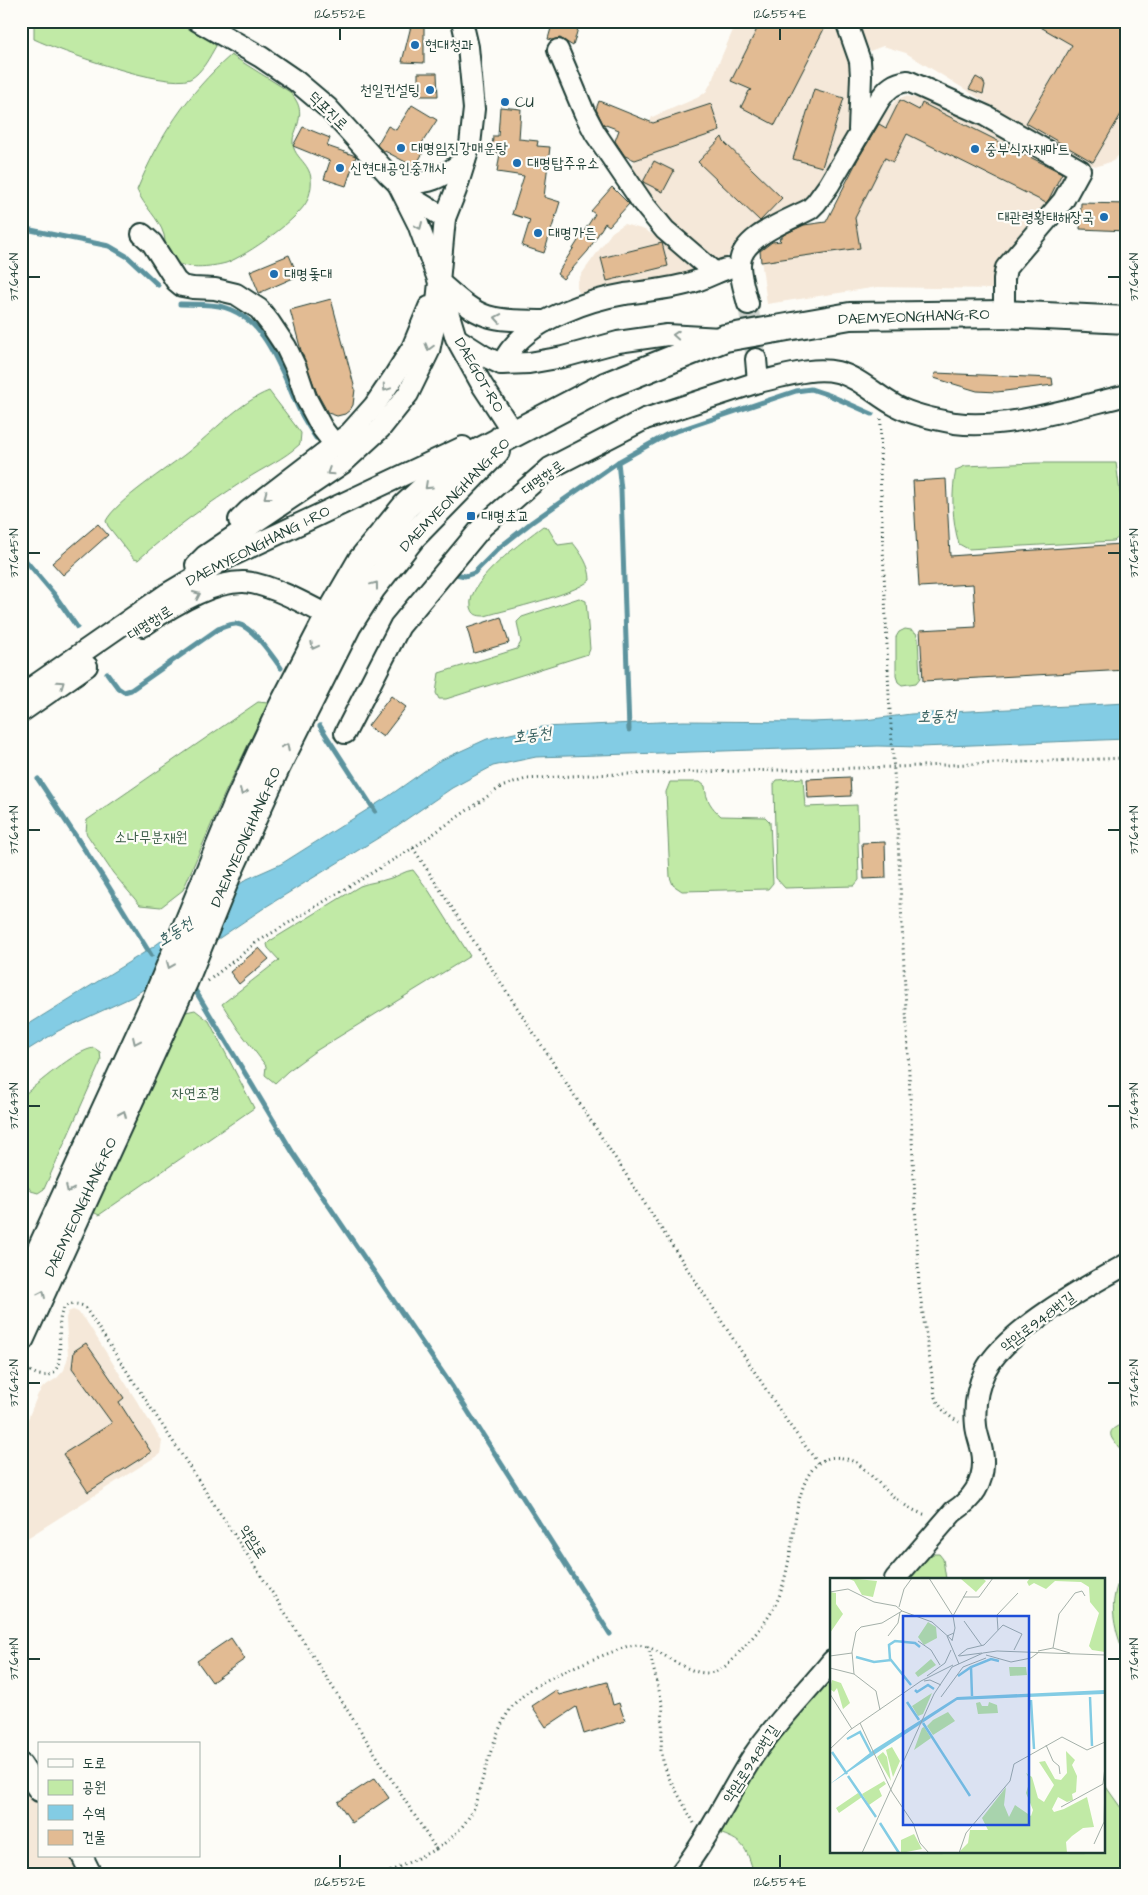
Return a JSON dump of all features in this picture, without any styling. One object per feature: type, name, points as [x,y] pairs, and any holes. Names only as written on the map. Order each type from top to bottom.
[{"type":"main road","name":"DAEMYEONGHANG-RO","points":[[21,1292],[157,997],[202,888],[281,709],[338,621],[372,588],[413,536],[514,434],[605,386],[725,338],[850,316],[1004,314],[1127,320]]},
{"type":"main road","name":"DAEMYEONGHANG-RO","points":[[21,1338],[195,982],[229,871],[277,766],[338,621]]},
{"type":"street","name":"덕포진로","points":[[198,21],[261,57],[296,81],[328,108],[415,200],[445,218]]},
{"type":"street","name":"DAEGOT-RO","points":[[462,21],[468,47],[474,109],[470,145],[445,218],[439,282],[456,338],[482,384],[514,434]]},
{"type":"street","points":[[846,21],[860,61],[859,132]]},
{"type":"street","points":[[558,50],[595,133],[642,202],[664,230],[715,273]]},
{"type":"street","points":[[748,304],[740,265],[746,247],[765,232],[810,209],[816,203],[829,186],[859,132],[889,88],[899,82],[908,81],[986,116],[1080,170],[1062,201],[1041,229],[1006,268],[1004,279],[1004,314]]},
{"type":"street","points":[[397,182],[415,185],[430,182],[445,175],[465,160]]},
{"type":"street","points":[[205,556],[343,463],[380,429],[408,394],[429,351],[435,322],[439,282],[422,232],[397,182]]},
{"type":"street","points":[[142,234],[152,243],[176,281],[182,286],[215,289],[236,294],[259,309],[286,347],[296,368],[306,398],[322,428],[335,445]]},
{"type":"street","points":[[501,364],[512,347],[526,334],[546,321],[581,306],[623,295],[660,290],[691,283],[740,265]]},
{"type":"street","points":[[439,282],[465,304],[487,316],[509,320],[546,321]]},
{"type":"street","points":[[168,593],[248,511],[350,434],[374,406],[412,348],[439,282]]},
{"type":"street","points":[[456,338],[484,356],[501,364],[529,363],[563,357],[618,342],[667,335],[725,338]]},
{"type":"street","points":[[756,359],[758,382]]},
{"type":"street","name":"대명항로","points":[[346,733],[400,626],[482,527],[550,468],[645,419],[758,382],[814,371],[839,372],[899,408],[955,423],[982,424],[1013,421],[1127,395]]},
{"type":"street","name":"DAEMYEONGHANG 1-RO","points":[[21,695],[168,593],[227,558],[477,440],[514,434]]},
{"type":"street","name":"대명항1로","points":[[21,712],[156,617],[188,599],[227,583],[246,582],[264,587],[338,621]]},
{"type":"street","name":"약암로948번길","points":[[896,1578],[953,1512],[972,1496],[980,1484],[983,1458],[976,1428],[977,1398],[980,1383],[999,1350],[1072,1296],[1127,1264]]},
{"type":"street","name":"약암로948번길","points":[[680,1874],[704,1840],[772,1729],[830,1663]]},
{"type":"street","points":[[21,1764],[38,1790]]},
{"type":"street","points":[[83,1858],[91,1874]]},
{"type":"path","points":[[884,399],[880,427],[880,472],[889,694],[919,1287],[936,1397],[940,1408],[957,1421],[976,1428]]},
{"type":"path","points":[[195,982],[412,848],[501,787],[526,779],[586,775],[894,767],[1127,758]]},
{"type":"path","points":[[412,848],[788,1423],[818,1463]]},
{"type":"path","name":"약암로","points":[[21,1367],[47,1375],[54,1371],[58,1365],[60,1355],[59,1324],[61,1313],[67,1306],[76,1303],[84,1306],[277,1600],[436,1849]]},
{"type":"path","points":[[385,1874],[436,1849],[451,1839],[474,1808],[504,1719],[516,1702],[526,1693],[547,1680],[628,1646],[648,1647],[693,1670],[705,1673],[712,1673],[722,1668],[733,1659],[767,1620],[780,1593],[788,1562],[798,1500],[807,1477],[818,1463],[829,1458],[849,1459],[867,1471],[909,1508],[930,1516],[953,1512]]},
{"type":"path","points":[[648,1647],[663,1706],[661,1750],[663,1761],[668,1776],[704,1840]]},
{"type":"shaded area","points":[[737,21],[836,21],[837,28],[851,57],[851,124],[849,136],[818,193],[740,242],[730,252],[725,261],[719,263],[664,217],[629,171],[652,117],[697,98],[706,92]]},
{"type":"shaded area","points":[[857,21],[1127,21],[1127,147],[1113,161],[1098,166],[1086,164],[906,53],[883,46],[870,51]]},
{"type":"shaded area","points":[[905,96],[916,98],[971,119],[1063,169],[1065,180],[997,277],[992,289],[878,287],[767,304],[759,244],[778,241],[793,227],[827,222],[877,123],[896,100]]},
{"type":"shaded area","points":[[624,224],[645,230],[660,239],[697,270],[673,278],[623,283],[583,294],[579,292],[577,283],[581,275],[612,232]]},
{"type":"shaded area","points":[[73,1310],[85,1319],[162,1441],[160,1454],[21,1542],[21,1436],[38,1394],[43,1387],[57,1378],[64,1370],[68,1357],[66,1318],[68,1312]]},
{"type":"shaded area","points":[[21,1778],[38,1802],[38,1858],[74,1858],[81,1874],[21,1874]]},
{"type":"green space","points":[[34,21],[169,21],[204,35],[216,46],[202,69],[190,79],[177,81],[159,79],[88,60],[34,39]]},
{"type":"green space","points":[[231,55],[290,92],[296,101],[300,114],[293,139],[294,147],[311,177],[311,187],[308,199],[295,216],[272,236],[246,253],[226,263],[198,267],[183,265],[169,258],[166,252],[162,229],[137,190],[155,152],[176,117],[201,85]]},
{"type":"green space","points":[[269,391],[301,433],[300,444],[204,508],[163,538],[138,560],[134,559],[108,526],[106,521],[112,513],[143,485],[188,452],[247,402]]},
{"type":"green space","points":[[1036,463],[1116,463],[1121,499],[1121,535],[1114,541],[968,549],[959,544],[953,507],[953,488],[956,470],[965,466]]},
{"type":"green space","points":[[543,526],[548,528],[558,545],[573,543],[587,565],[590,580],[582,586],[540,601],[485,616],[474,613],[471,607],[472,597],[478,585],[498,562]]},
{"type":"green space","points":[[579,598],[586,601],[590,649],[588,654],[446,699],[439,699],[436,693],[439,673],[517,649],[521,642],[517,622],[522,617]]},
{"type":"green space","points":[[905,629],[916,633],[918,638],[920,678],[916,683],[902,685],[898,682],[896,676],[896,637],[899,632]]},
{"type":"green space","name":"소나무분재원","points":[[258,702],[268,703],[224,795],[183,890],[161,907],[140,905],[113,873],[86,833],[87,820]]},
{"type":"green space","points":[[803,778],[805,807],[857,805],[859,880],[854,886],[785,888],[776,878],[774,784],[777,780]]},
{"type":"green space","points":[[670,782],[700,782],[705,786],[710,803],[721,816],[765,817],[770,822],[773,883],[768,889],[682,891],[673,885],[670,877],[666,792]]},
{"type":"green space","points":[[413,870],[429,891],[470,956],[314,1052],[275,1083],[265,1075],[266,1066],[222,1004],[279,960],[268,948],[267,944],[270,941],[360,886]]},
{"type":"green space","name":"자연조경","points":[[195,1010],[209,1021],[254,1108],[99,1215],[91,1211],[179,1019],[186,1012]]},
{"type":"green space","points":[[94,1048],[100,1052],[101,1061],[44,1189],[38,1193],[31,1191],[21,1175],[21,1097],[67,1061],[86,1050]]},
{"type":"green space","points":[[1127,1422],[1127,1453],[1122,1451],[1113,1440],[1111,1433],[1114,1428]]},
{"type":"green space","points":[[933,1554],[939,1554],[943,1559],[946,1578],[909,1578]]},
{"type":"green space","points":[[1127,1565],[1127,1660],[1115,1624],[1114,1601],[1120,1577]]},
{"type":"green space","points":[[830,1672],[830,1852],[1106,1852],[1106,1787],[1121,1808],[1127,1811],[1127,1874],[754,1874],[749,1857],[742,1846],[733,1838],[716,1832],[765,1749]]},
{"type":"water","name":"호동천","points":[[1127,703],[1127,739],[920,747],[878,746],[536,757],[493,766],[452,788],[388,832],[267,906],[132,997],[58,1031],[21,1054],[21,1029],[150,949],[247,879],[281,864],[389,796],[437,762],[487,739],[542,727],[683,721],[811,722],[865,720],[911,714]]},
{"type":"building","points":[[553,21],[580,21],[573,46],[560,38],[548,39]]},
{"type":"building","points":[[761,21],[828,21],[775,125],[741,107],[749,91],[752,90],[731,81]]},
{"type":"building","points":[[1030,21],[1127,21],[1127,104],[1093,162],[1026,123],[1072,45]]},
{"type":"building","name":"현대청과","points":[[411,26],[424,27],[424,63],[402,62]]},
{"type":"building","name":"천일컨설팅","points":[[418,73],[437,73],[438,96],[418,96],[422,89],[418,84]]},
{"type":"building","points":[[976,77],[983,81],[985,85],[983,94],[969,89]]},
{"type":"building","points":[[814,89],[844,98],[822,167],[793,159]]},
{"type":"building","points":[[900,100],[919,110],[922,103],[1062,173],[1049,199],[1046,203],[907,134],[893,162],[885,158],[855,218],[860,248],[761,262],[760,251],[772,242],[781,241],[779,239],[785,234],[804,225],[826,222],[858,159],[879,124],[886,128]]},
{"type":"building","points":[[599,101],[653,123],[711,104],[720,131],[635,160],[625,156],[615,141],[619,130],[603,124],[596,109]]},
{"type":"building","points":[[412,105],[437,120],[420,146],[425,149],[415,167],[377,145],[388,126],[396,130]]},
{"type":"building","points":[[500,107],[521,109],[519,139],[538,141],[537,146],[550,147],[544,197],[560,202],[544,253],[522,246],[530,220],[512,214],[524,176],[497,172],[500,153],[492,152],[493,136],[498,136]]},
{"type":"building","points":[[303,127],[330,138],[327,146],[356,156],[346,186],[324,179],[330,161],[293,146]]},
{"type":"building","points":[[722,137],[724,142],[782,198],[760,221],[698,162]]},
{"type":"building","points":[[654,161],[674,171],[663,192],[643,182]]},
{"type":"building","points":[[612,187],[629,204],[609,226],[605,223],[588,251],[563,279],[557,274],[595,214],[591,211]]},
{"type":"building","name":"대관령황태해장국","points":[[1081,203],[1127,204],[1127,231],[1080,229]]},
{"type":"building","points":[[662,243],[668,266],[607,281],[601,258]]},
{"type":"building","name":"대명돛대","points":[[289,255],[298,276],[259,293],[250,271]]},
{"type":"building","points":[[331,299],[355,389],[353,405],[350,410],[345,414],[337,416],[328,413],[317,393],[302,354],[290,310]]},
{"type":"building","points":[[935,373],[1052,378],[1053,385],[997,392],[977,391],[934,378]]},
{"type":"building","points":[[946,479],[950,556],[1121,544],[1127,618],[1127,670],[923,681],[920,630],[976,627],[973,584],[919,587],[913,481]]},
{"type":"building","points":[[98,524],[108,535],[63,575],[52,563]]},
{"type":"building","points":[[501,617],[509,643],[474,653],[467,628]]},
{"type":"building","points":[[391,696],[406,707],[383,737],[368,726]]},
{"type":"building","points":[[850,777],[851,796],[808,798],[807,779]]},
{"type":"building","points":[[885,842],[886,878],[864,879],[862,843]]},
{"type":"building","points":[[259,948],[269,959],[239,984],[230,972]]},
{"type":"building","points":[[86,1343],[124,1398],[119,1402],[151,1452],[88,1492],[63,1454],[112,1423],[72,1368],[74,1351]]},
{"type":"building","points":[[231,1638],[245,1659],[212,1682],[197,1661]]},
{"type":"building","points":[[607,1682],[613,1705],[619,1703],[625,1721],[584,1734],[576,1707],[546,1727],[532,1706],[556,1690],[559,1695]]},
{"type":"building","points":[[375,1778],[389,1798],[352,1823],[338,1802]]},
{"type":"waterway","points":[[21,228],[109,246],[128,257],[158,285]]},
{"type":"waterway","points":[[180,304],[219,306],[235,311],[248,320],[269,345],[301,414],[316,438]]},
{"type":"waterway","points":[[629,730],[621,490],[618,462],[668,434],[796,391],[811,389],[872,414]]},
{"type":"waterway","points":[[456,574],[465,576],[474,573],[499,548],[532,522],[618,462]]},
{"type":"waterway","points":[[21,555],[54,594],[77,627]]},
{"type":"waterway","points":[[107,673],[118,688],[124,692],[131,690],[218,629],[234,624],[250,630],[281,668]]},
{"type":"waterway","points":[[320,726],[375,811]]},
{"type":"waterway","points":[[38,779],[104,879],[151,955]]},
{"type":"waterway","points":[[192,985],[293,1153],[453,1388],[610,1634]]},
{"type":"tunnel","points":[[748,304],[756,359]]},
{"type":"place","name":"현대청과","points":[[415,45]]},
{"type":"place","name":"천일컨설팅","points":[[430,90]]},
{"type":"place","name":"CU","points":[[505,102]]},
{"type":"place","name":"대명임진강매운탕","points":[[401,148]]},
{"type":"place","name":"중부식자재마트","points":[[975,149]]},
{"type":"place","name":"대명탑주유소","points":[[517,163]]},
{"type":"place","name":"신현대공인중개사","points":[[340,168]]},
{"type":"place","name":"대관령황태해장국","points":[[1104,217]]},
{"type":"place","name":"대명가든","points":[[538,233]]},
{"type":"place","name":"대명돛대","points":[[274,274]]},
{"type":"place","name":"대명초교","points":[[471,516]]}]
